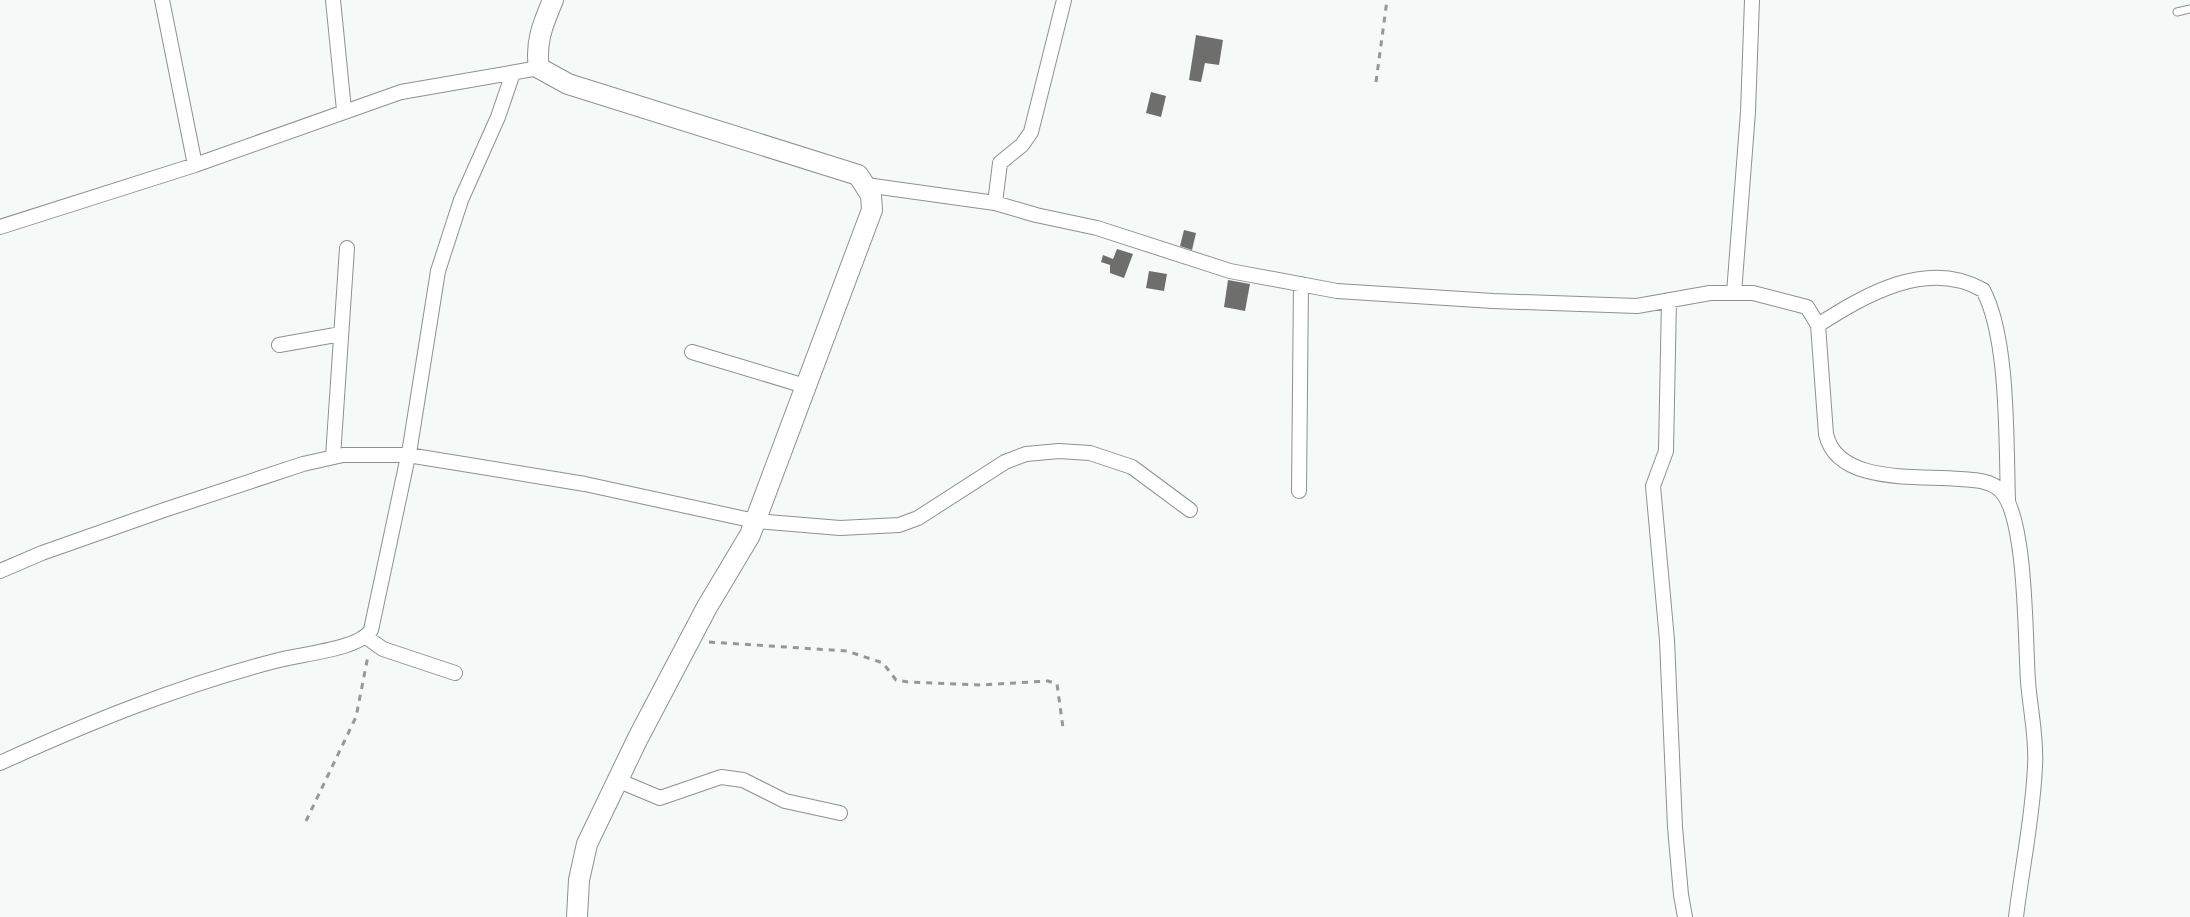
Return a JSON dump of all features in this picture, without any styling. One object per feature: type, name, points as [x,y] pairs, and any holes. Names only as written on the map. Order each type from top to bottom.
[{"type":"main road","points":[[553,0],[538,37],[539,68],[568,84],[858,175],[866,185],[872,210],[750,535],[690,640],[587,844],[579,880],[577,917]]},
{"type":"street","points":[[162,0],[195,165]]},
{"type":"street","points":[[333,0],[344,110]]},
{"type":"street","points":[[995,203],[1000,163],[1022,145],[1031,132],[1064,0]]},
{"type":"street","points":[[1734,293],[1748,112],[1752,0]]},
{"type":"street","points":[[0,227],[195,165],[401,92],[539,68]]},
{"type":"street","points":[[369,639],[408,455],[438,271],[461,200],[498,117],[513,73]]},
{"type":"street","points":[[866,185],[995,203],[1097,228],[1230,271],[1337,291],[1637,306],[1710,293],[1753,293],[1807,307],[1818,325],[1826,434],[1828,446],[1836,455],[1847,463],[1887,475],[1933,476],[1993,485],[2008,500]]},
{"type":"street","points":[[333,457],[347,248]]},
{"type":"street","points":[[1818,325],[1889,285],[1920,280],[1955,280],[1983,290],[1989,301],[2004,394],[2008,500],[2022,571],[2036,763],[2016,917]]},
{"type":"street","points":[[1299,491],[1301,284]]},
{"type":"street","points":[[1669,300],[1666,451],[1653,486],[1667,640],[1675,827],[1685,917]]},
{"type":"street","points":[[279,345],[341,334]]},
{"type":"street","points":[[692,352],[805,386]]},
{"type":"street","points":[[0,571],[164,510],[303,464],[343,455],[408,455],[585,484],[755,521],[840,528],[899,525],[918,518],[1005,462],[1026,454],[1059,451],[1090,453],[1132,467],[1190,510]]},
{"type":"street","points":[[369,639],[383,649],[455,673]]},
{"type":"street","points":[[0,763],[69,731],[176,689],[369,639]]},
{"type":"street","points":[[617,780],[660,798],[721,777],[743,780],[785,801],[840,813]]},
{"type":"lane","points":[[2177,12],[2190,9]]},
{"type":"path","points":[[1376,82],[1387,0]]},
{"type":"path","points":[[306,821],[356,717],[369,639]]},
{"type":"path","points":[[690,640],[847,651],[883,663],[896,680],[908,682],[980,685],[1048,681],[1057,684],[1060,691],[1063,728]]},
{"type":"building","points":[[1196,35],[1223,40],[1219,65],[1205,63],[1201,82],[1189,80]]},
{"type":"building","points":[[1151,92],[1166,96],[1161,117],[1146,113]]},
{"type":"building","points":[[1184,230],[1196,233],[1192,250],[1180,246]]},
{"type":"building","points":[[1117,249],[1133,254],[1124,278],[1110,273],[1110,265],[1101,262],[1103,255],[1113,259]]},
{"type":"building","points":[[1149,271],[1167,274],[1164,291],[1146,288]]},
{"type":"building","points":[[1228,280],[1250,284],[1245,311],[1224,307]]}]
